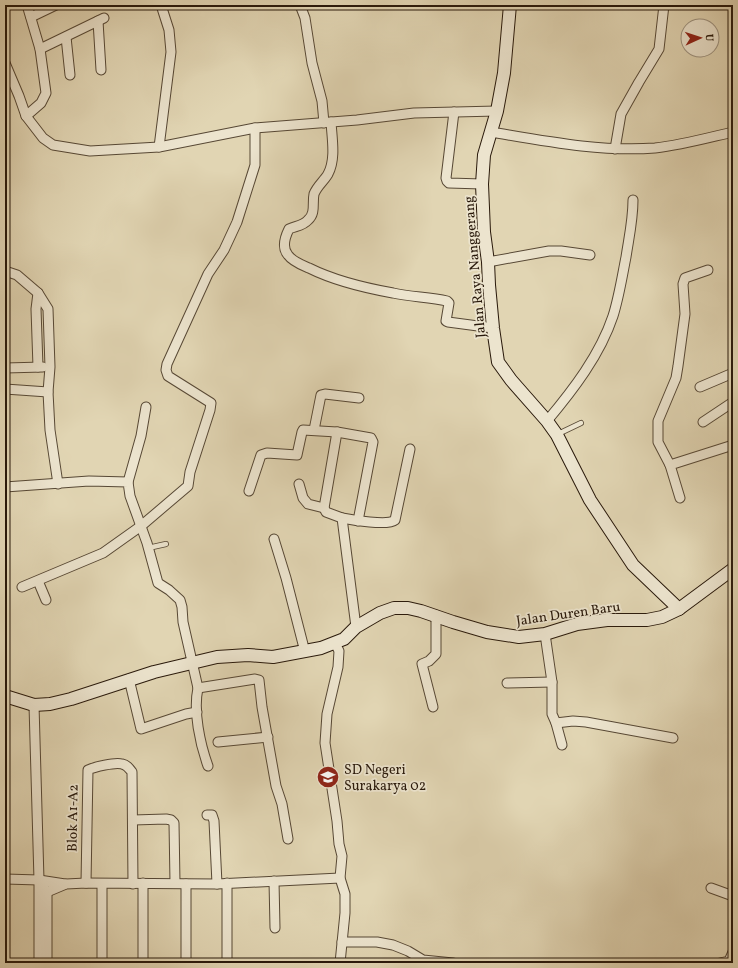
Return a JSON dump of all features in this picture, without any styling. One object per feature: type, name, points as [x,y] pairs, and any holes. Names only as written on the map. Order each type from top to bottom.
[{"type":"street","points":[[26,116],[41,103],[46,93],[40,49],[27,5]]},
{"type":"street","points":[[31,18],[56,5]]},
{"type":"street","points":[[159,147],[171,52],[169,30],[161,5]]},
{"type":"street","points":[[300,5],[305,18],[312,63],[328,123],[333,149],[331,166],[328,175],[316,191],[314,197],[314,210],[310,219],[305,223],[289,229],[285,247],[289,256],[316,272],[350,284],[393,294],[448,301],[449,303],[446,318],[448,322],[493,328]]},
{"type":"street","name":"Jalan Raya Nanggerang","points":[[510,5],[504,73],[497,111],[484,155],[482,184],[484,232],[493,328],[498,362],[511,380],[547,421],[557,435],[590,500],[633,565],[679,609]]},
{"type":"street","points":[[615,149],[622,114],[659,49],[664,5]]},
{"type":"street","points":[[40,49],[101,19],[101,70]]},
{"type":"street","points":[[66,37],[70,75]]},
{"type":"street","points":[[5,63],[20,96],[26,116],[43,138],[53,145],[90,151],[159,147],[255,128],[328,123],[414,113],[497,111]]},
{"type":"street","points":[[454,112],[446,178],[447,182],[482,184]]},
{"type":"street","points":[[22,587],[103,553],[141,526],[188,486],[190,472],[211,408],[211,403],[168,376],[166,370],[167,364],[208,274],[230,240],[237,222],[256,165],[255,128]]},
{"type":"street","points":[[491,132],[576,145],[615,149],[672,146],[733,132]]},
{"type":"street","points":[[547,421],[572,392],[600,346],[613,317],[633,218],[633,200]]},
{"type":"street","points":[[488,262],[549,251],[590,255]]},
{"type":"street","points":[[680,498],[670,465],[658,442],[658,421],[676,378],[685,314],[683,284],[685,278],[708,270]]},
{"type":"street","points":[[5,271],[17,275],[38,293],[48,309],[50,367],[48,392],[50,430],[58,484]]},
{"type":"street","points":[[38,293],[36,310],[38,368]]},
{"type":"street","points":[[5,368],[50,367]]},
{"type":"street","points":[[700,387],[733,373]]},
{"type":"street","points":[[5,389],[48,392]]},
{"type":"street","points":[[314,430],[321,395],[325,394],[359,398]]},
{"type":"street","points":[[703,422],[733,402]]},
{"type":"street","points":[[146,407],[141,436],[128,482],[130,496],[141,526],[158,583],[180,600],[198,688],[196,697],[197,712],[202,747],[208,766]]},
{"type":"street","points":[[249,491],[261,455],[264,453],[297,455],[302,432],[306,430],[337,432],[371,438],[373,442],[358,520]]},
{"type":"street","points":[[324,508],[337,432]]},
{"type":"street","points":[[670,465],[733,445]]},
{"type":"street","points":[[299,484],[303,498],[308,504],[324,508],[326,512],[342,518],[390,522],[395,520],[410,449]]},
{"type":"street","points":[[5,487],[89,481],[128,482]]},
{"type":"street","points":[[342,518],[356,627]]},
{"type":"street","points":[[274,539],[286,578],[305,652]]},
{"type":"street","name":"Jalan Duren Baru","points":[[34,705],[50,704],[71,699],[129,679],[217,657],[248,655],[273,657],[322,648],[344,639],[356,627],[394,608],[408,608],[436,615],[453,622],[487,632],[519,637],[545,634],[578,624],[599,621],[647,620],[662,617],[679,609],[733,569]]},
{"type":"street","points":[[38,581],[46,600]]},
{"type":"street","points":[[433,707],[422,664],[429,661],[436,654],[436,615]]},
{"type":"street","points":[[545,634],[552,682],[552,714],[562,745]]},
{"type":"street","points":[[335,643],[339,651],[338,667],[329,703],[325,743],[342,856],[340,878],[345,894],[345,913],[340,963]]},
{"type":"street","points":[[129,679],[141,729],[186,714],[197,712]]},
{"type":"street","points":[[198,688],[258,679],[260,683],[262,707],[276,786],[282,804],[288,839]]},
{"type":"street","points":[[507,683],[552,682]]},
{"type":"street","points":[[5,696],[34,705],[39,880],[39,963]]},
{"type":"street","points":[[556,723],[573,721],[586,722],[673,738]]},
{"type":"street","points":[[218,742],[268,737]]},
{"type":"street","name":"Blok A1-A2","points":[[86,883],[88,770],[122,764],[128,766],[132,772],[133,884]]},
{"type":"street","points":[[207,815],[212,815],[214,821],[217,884]]},
{"type":"street","points":[[133,820],[166,819],[171,820],[174,823],[175,883]]},
{"type":"street","points":[[5,880],[39,880],[66,884],[217,884],[340,878]]},
{"type":"street","points":[[39,880],[47,892],[47,963]]},
{"type":"street","points":[[274,881],[275,928]]},
{"type":"street","points":[[143,963],[144,883]]},
{"type":"street","points":[[227,883],[227,963]]},
{"type":"street","points":[[47,892],[66,884]]},
{"type":"street","points":[[102,884],[102,963]]},
{"type":"street","points":[[186,884],[186,963]]},
{"type":"street","points":[[711,888],[733,896]]},
{"type":"street","points":[[342,942],[377,942],[393,945],[408,951],[423,962],[453,963]]},
{"type":"street","points":[[720,963],[729,961],[733,952]]},
{"type":"lane","points":[[557,435],[581,423]]},
{"type":"lane","points":[[148,548],[166,544]]},
{"type":"place","name":"SD Negeri Surakarya 02","points":[[328,777]]}]
